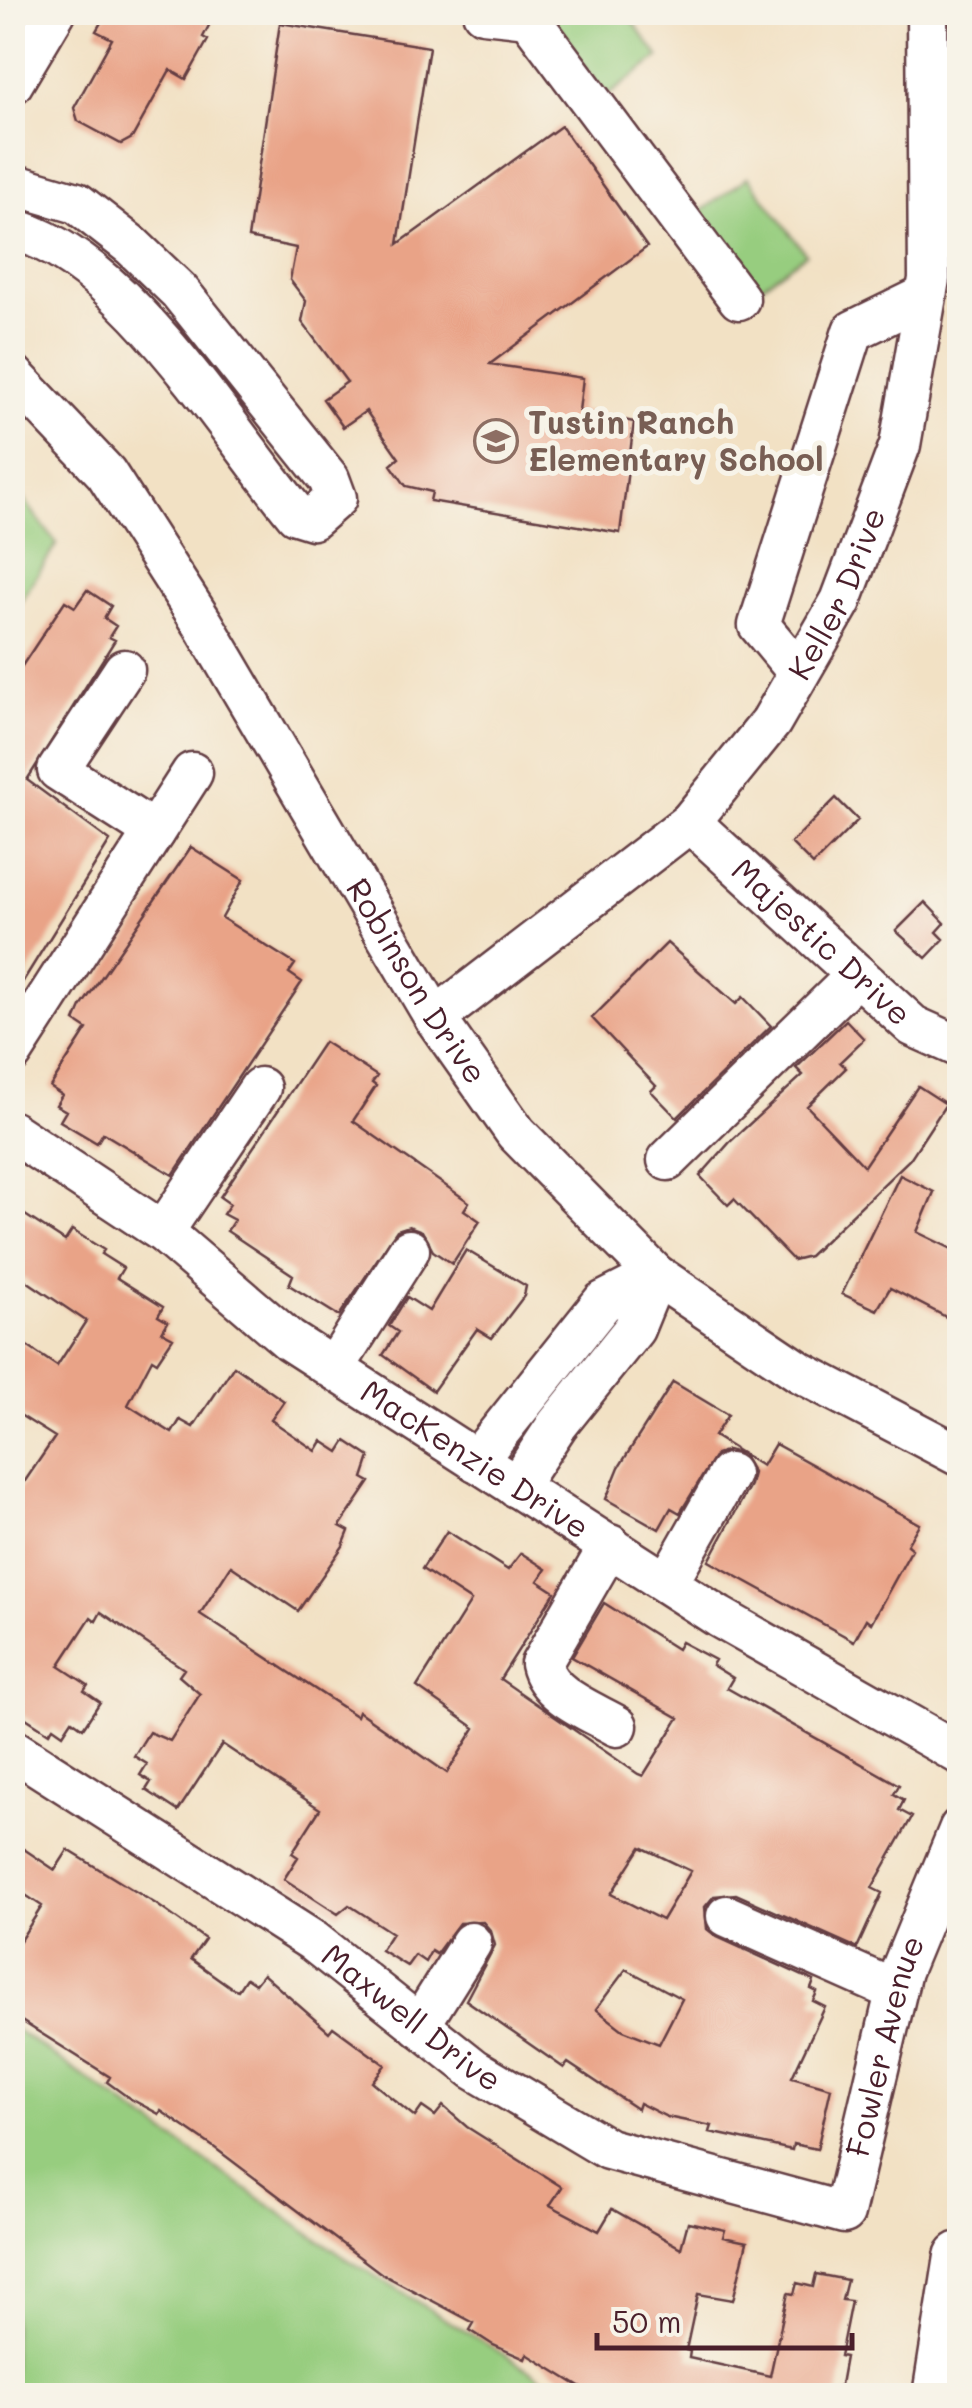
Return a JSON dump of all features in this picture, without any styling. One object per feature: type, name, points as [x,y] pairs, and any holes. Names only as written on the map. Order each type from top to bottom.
[{"type":"main road","points":[[938,2396],[960,2256]]},
{"type":"street","points":[[12,84],[55,12]]},
{"type":"street","points":[[483,12],[528,17],[739,298]]},
{"type":"street","name":"Keller Drive","points":[[436,1018],[690,822],[771,722],[842,601],[900,445],[926,296],[927,12]]},
{"type":"street","points":[[12,184],[76,203],[179,292],[314,456],[336,498],[326,510],[312,518],[296,514],[200,387],[129,309],[66,251],[40,236],[12,229]]},
{"type":"street","points":[[799,674],[759,625],[853,331],[926,296]]},
{"type":"street","name":"Robinson Drive","points":[[12,374],[106,473],[203,624],[436,1018],[516,1133],[656,1276],[800,1372],[960,1456]]},
{"type":"street","points":[[124,670],[50,782],[154,832]]},
{"type":"street","points":[[12,1053],[192,773]]},
{"type":"street","name":"Majestic Drive","points":[[690,822],[914,1026],[960,1047]]},
{"type":"street","points":[[668,1160],[857,974]]},
{"type":"street","points":[[163,1232],[260,1088]]},
{"type":"street","name":"MacKenzie Drive","points":[[12,1132],[163,1232],[289,1340],[668,1583],[960,1754]]},
{"type":"street","points":[[334,1368],[409,1250]]},
{"type":"street","points":[[476,1461],[604,1302],[656,1276]]},
{"type":"street","points":[[516,1487],[557,1425],[634,1329],[656,1276]]},
{"type":"street","points":[[668,1583],[729,1474]]},
{"type":"street","points":[[610,1545],[541,1664],[543,1674],[565,1697],[616,1726]]},
{"type":"street","name":"Maxwell Drive","points":[[12,1749],[314,1940],[474,2069],[608,2149],[844,2213]]},
{"type":"street","name":"Fowler Avenue","points":[[844,2213],[896,1991],[960,1828]]},
{"type":"street","points":[[727,1916],[896,1991]]},
{"type":"street","points":[[420,2026],[471,1943]]},
{"type":"green space","points":[[560,13],[626,13],[659,57],[606,97],[549,20]]},
{"type":"green space","points":[[748,177],[806,254],[753,292],[696,215]]},
{"type":"green space","points":[[12,484],[57,544],[13,613],[12,613]]},
{"type":"green space","points":[[12,2027],[344,2257],[570,2395],[13,2395]]},
{"type":"building","points":[[107,12],[216,12],[203,37],[208,40],[186,79],[170,70],[132,138],[121,144],[78,121],[74,108],[112,39],[96,31]]},
{"type":"building","name":"Tustin Ranch Elementary School","points":[[280,23],[429,47],[398,244],[561,126],[647,247],[490,364],[583,378],[579,411],[634,422],[620,533],[430,501],[432,492],[406,486],[391,465],[399,458],[366,411],[343,427],[323,399],[347,382],[302,322],[306,301],[290,280],[296,248],[248,238]]},
{"type":"building","points":[[87,590],[111,606],[104,618],[116,626],[109,637],[115,640],[27,780],[110,841],[12,999],[12,681],[65,601],[75,607]]},
{"type":"building","points":[[836,798],[858,820],[813,865],[791,843]]},
{"type":"building","points":[[191,847],[243,880],[222,918],[295,964],[289,973],[302,982],[173,1175],[103,1133],[97,1143],[60,1121],[66,1111],[56,1105],[62,1095],[50,1087],[87,1029],[75,1021],[81,1007]]},
{"type":"building","points":[[925,902],[945,923],[937,932],[944,939],[926,958],[896,931]]},
{"type":"building","points":[[667,943],[736,1004],[743,997],[771,1026],[677,1118],[651,1091],[656,1086],[592,1018]]},
{"type":"building","points":[[846,1020],[864,1039],[840,1062],[846,1068],[807,1106],[864,1166],[918,1086],[946,1104],[910,1159],[809,1256],[793,1260],[734,1199],[728,1205],[700,1176],[731,1141],[803,1075],[796,1068]]},
{"type":"building","points":[[324,1042],[377,1076],[372,1083],[376,1086],[353,1121],[469,1202],[464,1210],[480,1221],[452,1264],[433,1251],[422,1231],[409,1226],[397,1230],[339,1316],[289,1285],[293,1275],[227,1231],[234,1220],[223,1214],[230,1204],[220,1197]]},
{"type":"building","points":[[900,1175],[934,1192],[917,1232],[960,1253],[960,1304],[952,1320],[890,1288],[877,1310],[842,1294]]},
{"type":"building","points":[[22,1213],[65,1241],[72,1230],[104,1250],[101,1254],[123,1268],[117,1278],[163,1307],[158,1316],[168,1322],[162,1332],[173,1338],[157,1362],[152,1359],[128,1405],[172,1433],[180,1420],[193,1427],[234,1366],[284,1401],[271,1420],[316,1451],[322,1441],[339,1452],[346,1441],[370,1457],[363,1478],[370,1482],[340,1526],[349,1531],[343,1546],[298,1611],[231,1566],[200,1614],[356,1716],[358,1711],[447,1773],[475,1728],[417,1687],[471,1601],[422,1569],[447,1531],[508,1570],[521,1553],[546,1569],[538,1581],[555,1592],[500,1679],[638,1774],[643,1776],[679,1718],[572,1657],[604,1603],[677,1649],[681,1642],[715,1660],[712,1665],[733,1678],[727,1688],[899,1785],[894,1794],[904,1800],[899,1810],[912,1817],[872,1888],[882,1893],[857,1948],[736,1894],[714,1896],[705,1907],[707,1929],[717,1937],[814,1981],[811,1989],[817,1992],[813,2001],[825,2007],[792,2077],[831,2088],[817,2149],[793,2144],[792,2150],[710,2132],[712,2126],[667,2117],[639,2103],[637,2109],[568,2063],[564,2068],[466,2000],[495,1945],[483,1922],[459,1923],[436,1954],[431,1951],[425,1962],[415,1955],[407,1966],[381,1950],[392,1933],[349,1905],[338,1914],[284,1879],[298,1857],[292,1853],[320,1809],[222,1744],[178,1811],[146,1790],[151,1782],[140,1775],[147,1764],[134,1756],[149,1732],[170,1741],[200,1694],[179,1676],[184,1669],[101,1612],[96,1621],[91,1617],[59,1666],[88,1685],[84,1691],[100,1702],[83,1728],[72,1720],[63,1734],[53,1727],[49,1733],[12,1709],[12,1500],[55,1437],[12,1410],[12,1336],[57,1366],[86,1321],[12,1271],[12,1227]],"holes":[[[641,1847],[691,1871],[662,1920],[611,1894]],[[626,1969],[682,1999],[659,2044],[623,2030],[596,2009]]]},
{"type":"building","points":[[466,1250],[526,1286],[524,1296],[492,1338],[477,1329],[433,1391],[383,1355],[398,1332],[389,1326],[407,1297],[429,1311]]},
{"type":"building","points":[[673,1382],[728,1415],[714,1436],[762,1466],[775,1444],[919,1524],[907,1545],[912,1549],[871,1623],[866,1619],[854,1641],[709,1561],[750,1485],[753,1473],[742,1454],[728,1450],[716,1454],[680,1513],[671,1508],[659,1529],[606,1499],[619,1467]]},
{"type":"building","points":[[12,1841],[55,1870],[68,1850],[156,1904],[205,1939],[191,1959],[232,1988],[238,1990],[246,1978],[255,1984],[263,1974],[329,2032],[333,2027],[385,2065],[372,2082],[415,2117],[422,2107],[435,2116],[443,2106],[467,2127],[562,2187],[550,2205],[599,2231],[612,2209],[681,2248],[688,2222],[725,2230],[723,2237],[747,2242],[733,2300],[698,2294],[686,2350],[690,2351],[689,2358],[770,2376],[788,2293],[794,2294],[797,2283],[813,2287],[816,2274],[847,2280],[842,2300],[851,2301],[840,2356],[845,2357],[838,2396],[595,2396],[527,2354],[525,2359],[493,2345],[470,2330],[474,2323],[382,2274],[215,2148],[161,2111],[159,2114],[129,2098],[107,2082],[110,2077],[12,2015],[12,1953],[42,1906],[12,1886]]},
{"type":"place","name":"Tustin Ranch Elementary School","points":[[496,441]]}]
